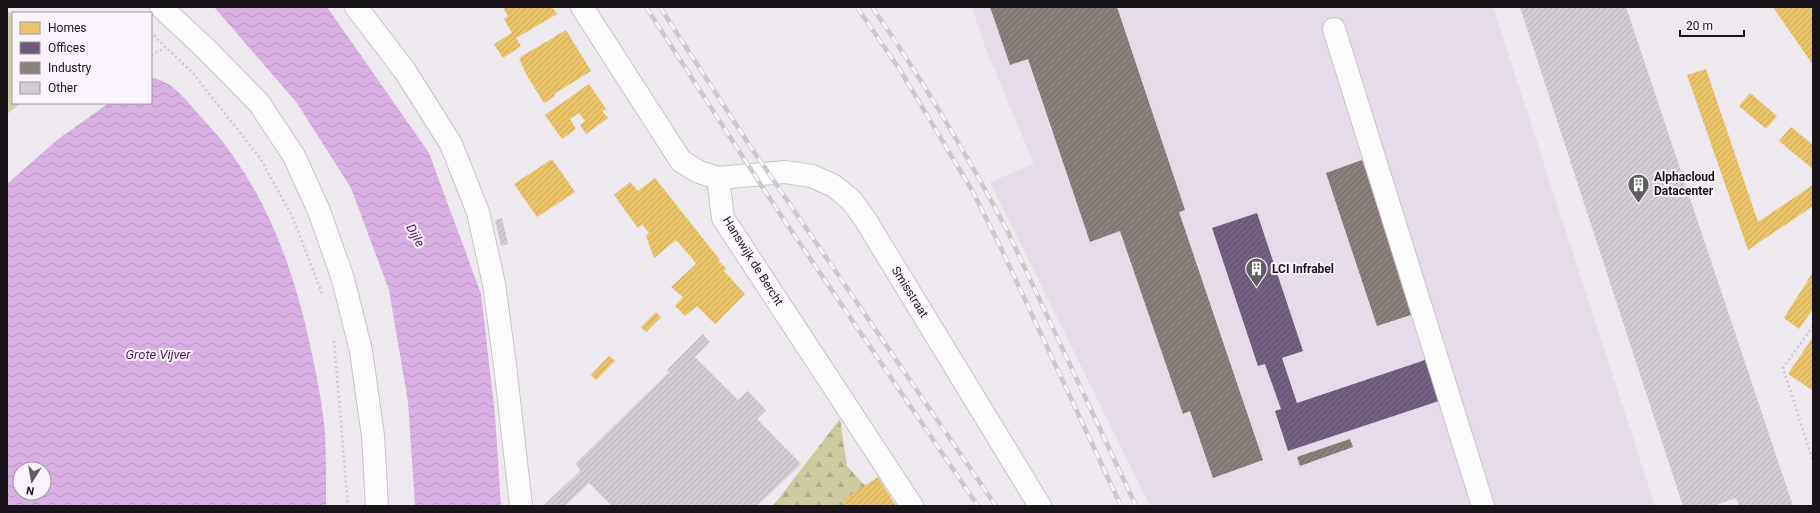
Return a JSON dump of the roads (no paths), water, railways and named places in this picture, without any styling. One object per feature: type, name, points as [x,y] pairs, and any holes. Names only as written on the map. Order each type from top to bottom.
[{"type":"street","points":[[161,7],[205,48],[259,104],[294,156],[319,211],[343,279],[361,351],[373,436],[377,506]]},
{"type":"street","points":[[356,7],[405,71],[451,144],[478,212],[494,284],[521,506]]},
{"type":"street","points":[[582,7],[681,161],[699,172],[718,178]]},
{"type":"street","points":[[1334,29],[1483,506]]},
{"type":"street","name":"Smisstraat","points":[[718,178],[786,172],[812,176],[834,186],[851,200],[865,219],[1040,506]]},
{"type":"street","name":"Hanswijk de Bercht","points":[[718,178],[723,218],[912,506]]},
{"type":"water","name":"Dijle","points":[[214,7],[327,7],[429,153],[481,294],[495,415],[501,506],[415,506],[408,402],[389,290],[351,188],[297,103]]},
{"type":"water","name":"Grote Vijver","points":[[152,78],[166,83],[186,99],[224,144],[243,171],[260,200],[287,261],[306,326],[323,414],[326,461],[326,506],[7,506],[7,184],[57,140],[108,104],[152,104]]},
{"type":"railway","points":[[646,7],[774,205],[978,506]]},
{"type":"railway","points":[[660,7],[750,146],[996,506]]},
{"type":"railway","points":[[857,7],[900,70],[973,192],[1000,246],[1121,506]]},
{"type":"railway","points":[[872,7],[943,117],[1007,230],[1136,506]]},
{"type":"place","name":"Alphacloud Datacenter","points":[[1638,204]]},
{"type":"place","name":"LCI Infrabel","points":[[1257,288]]}]
